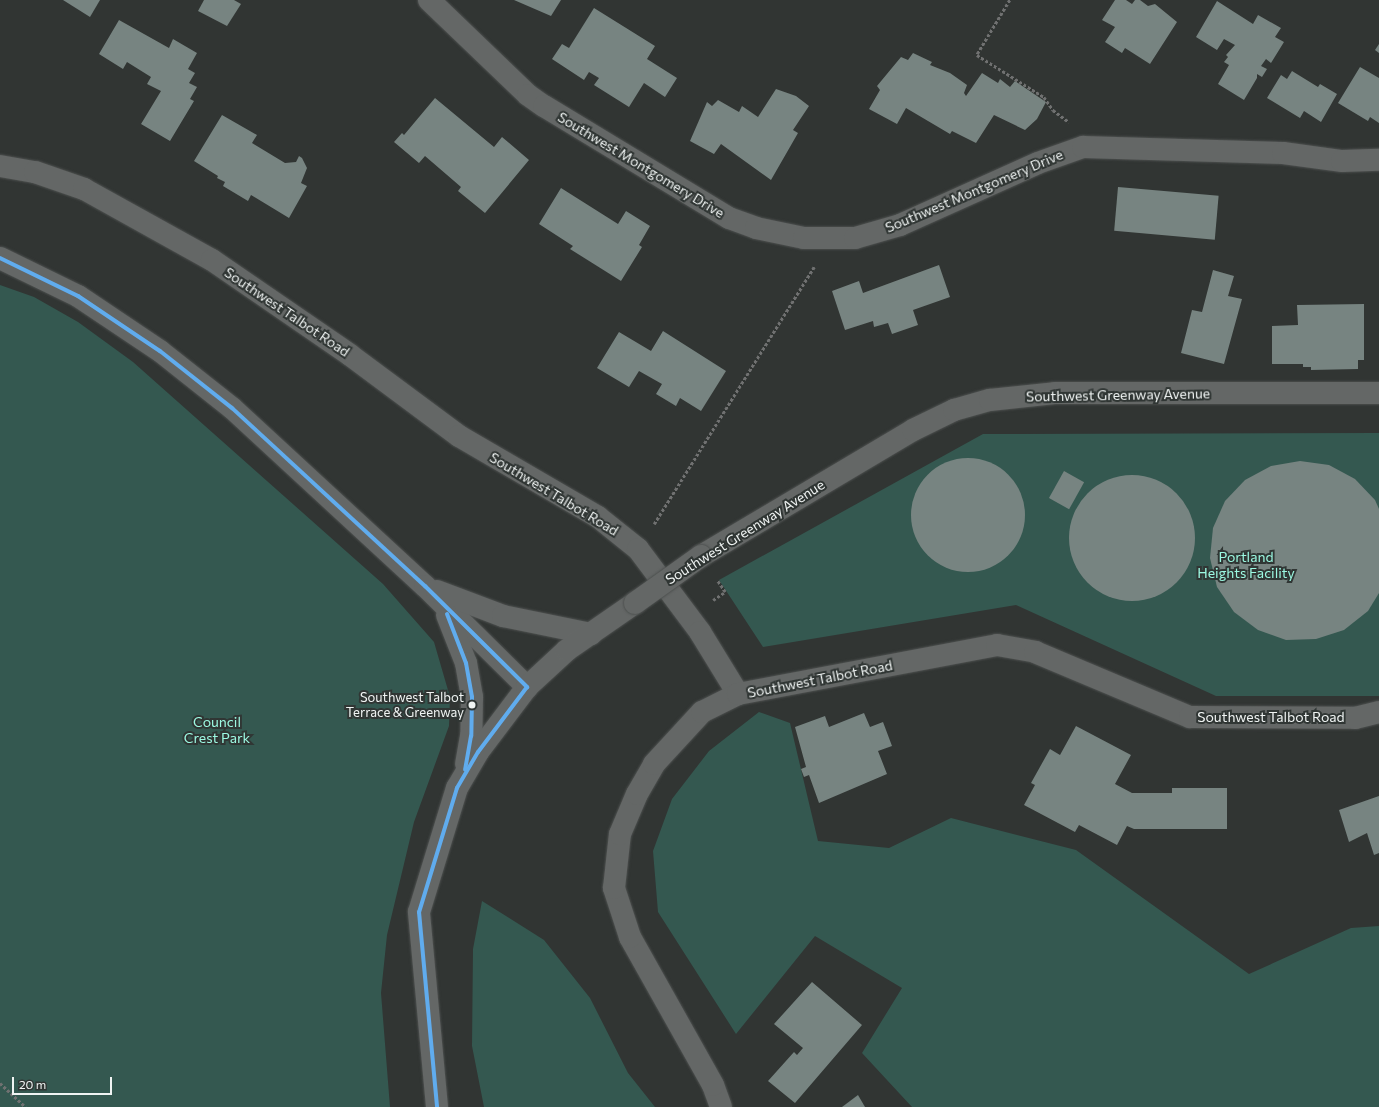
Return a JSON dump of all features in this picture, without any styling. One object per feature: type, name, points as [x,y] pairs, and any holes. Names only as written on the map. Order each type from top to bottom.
[{"type":"street","name":"Southwest Montgomery Drive","points":[[429,0],[528,95],[706,206],[756,228],[821,240],[855,238],[900,225],[1038,163],[1083,147],[1283,154],[1342,161],[1379,160]]},
{"type":"street","name":"Southwest Talbot Road","points":[[0,166],[35,172],[84,188],[212,260],[350,355],[459,436],[598,517],[638,549],[700,632],[738,694],[997,645],[1035,652],[1190,717],[1355,718],[1379,712]]},
{"type":"street","points":[[0,258],[78,296],[160,351],[232,408],[425,586],[527,686]]},
{"type":"street","name":"Southwest Greenway Avenue","points":[[437,1107],[419,912],[457,788],[464,774],[478,752],[527,686],[555,659],[701,556],[913,430],[954,410],[990,400],[1054,393],[1379,393]]},
{"type":"street","points":[[425,586],[463,603],[503,616],[592,634]]},
{"type":"street","points":[[442,603],[459,641],[472,697],[471,736],[464,774]]},
{"type":"street","points":[[721,1107],[713,1085],[630,937],[614,888],[620,834],[637,794],[654,764],[702,712],[738,694]]},
{"type":"path","points":[[1010,0],[977,55],[1044,97],[1053,110],[1075,126],[1083,147]]},
{"type":"path","points":[[638,549],[750,373],[815,266],[821,240]]},
{"type":"path","points":[[716,577],[725,592],[712,599],[716,605]]},
{"type":"path","points":[[0,1083],[26,1107]]},
{"type":"green space","name":"Council Crest Park","points":[[0,285],[34,297],[78,322],[133,362],[383,584],[434,642],[450,697],[449,726],[414,822],[387,935],[381,993],[390,1107],[0,1107]]},
{"type":"green space","name":"Portland Heights Facility","points":[[1379,433],[1379,696],[1216,696],[1016,605],[763,647],[719,580],[983,434]]},
{"type":"green space","points":[[759,712],[790,723],[818,841],[889,848],[951,818],[1076,850],[1249,974],[1351,928],[1379,926],[1379,1107],[912,1107],[862,1053],[902,988],[815,936],[736,1034],[658,912],[653,851],[672,799],[709,751]]},
{"type":"green space","points":[[482,901],[544,940],[590,998],[628,1073],[655,1107],[484,1107],[472,1046],[473,949]]},
{"type":"building","points":[[63,0],[100,0],[90,17]]},
{"type":"building","points":[[204,0],[234,0],[241,4],[227,26],[198,11]]},
{"type":"building","points":[[514,0],[561,0],[551,16]]},
{"type":"building","points":[[1115,0],[1126,0],[1132,4],[1135,0],[1140,0],[1148,6],[1155,4],[1177,22],[1150,64],[1125,48],[1122,53],[1105,42],[1115,27],[1102,20]]},
{"type":"building","points":[[1217,1],[1253,24],[1258,15],[1281,28],[1275,37],[1284,42],[1271,63],[1266,59],[1261,66],[1267,69],[1262,77],[1257,74],[1257,78],[1244,100],[1218,84],[1229,65],[1224,62],[1228,57],[1226,55],[1235,45],[1224,39],[1217,50],[1196,37]]},
{"type":"building","points":[[594,8],[655,46],[647,59],[677,78],[665,97],[644,83],[629,107],[594,85],[599,78],[589,72],[584,80],[552,59],[562,44],[569,48]]},
{"type":"building","points":[[119,20],[169,48],[173,39],[197,53],[188,69],[195,73],[189,83],[197,87],[190,99],[194,101],[170,141],[141,124],[161,91],[147,84],[151,77],[127,62],[123,69],[99,54]]},
{"type":"building","points":[[1379,44],[1379,53],[1375,50]]},
{"type":"building","points":[[913,53],[932,62],[930,65],[950,73],[967,85],[964,93],[966,96],[982,73],[998,83],[1000,79],[1010,87],[1015,81],[1046,102],[1037,119],[1025,130],[994,115],[976,143],[952,131],[950,134],[906,108],[897,124],[869,109],[880,90],[877,86],[901,57],[908,60]]},
{"type":"building","points":[[1360,67],[1379,78],[1379,123],[1370,117],[1368,121],[1338,103]]},
{"type":"building","points":[[1292,71],[1318,87],[1320,84],[1337,94],[1321,122],[1304,111],[1300,118],[1267,98],[1281,75],[1287,79]]},
{"type":"building","points":[[776,89],[796,96],[809,106],[793,130],[798,133],[771,180],[721,144],[714,154],[690,141],[707,102],[712,106],[718,100],[739,112],[742,106],[758,117]]},
{"type":"building","points":[[435,98],[494,147],[502,137],[529,160],[485,213],[458,191],[461,187],[425,156],[419,163],[394,142],[402,133],[404,135]]},
{"type":"building","points":[[222,115],[257,135],[252,143],[285,163],[296,162],[299,156],[302,158],[307,168],[301,183],[307,186],[289,218],[251,195],[248,201],[223,186],[225,182],[194,161]]},
{"type":"building","points":[[1118,187],[1219,196],[1215,240],[1114,231]]},
{"type":"building","points":[[561,188],[618,224],[626,211],[650,226],[639,245],[642,247],[621,281],[570,249],[573,246],[539,224]]},
{"type":"building","points":[[939,265],[950,297],[913,310],[918,325],[892,334],[888,323],[874,327],[873,321],[845,330],[832,291],[859,281],[863,293]]},
{"type":"building","points":[[1213,270],[1234,276],[1228,296],[1242,299],[1224,364],[1181,353],[1192,310],[1202,312]]},
{"type":"building","points":[[1364,304],[1364,360],[1358,360],[1358,369],[1311,370],[1311,367],[1303,367],[1303,364],[1272,364],[1272,326],[1298,325],[1297,305]]},
{"type":"building","points":[[663,331],[726,371],[701,411],[680,398],[676,406],[656,394],[662,384],[639,371],[629,387],[597,368],[619,332],[651,351]]},
{"type":"building","points":[[968,458],[990,462],[1009,474],[1021,493],[1025,515],[1021,537],[1009,556],[990,568],[968,572],[946,568],[927,556],[915,537],[911,515],[915,493],[927,474],[946,462]]},
{"type":"building","points":[[1300,461],[1329,465],[1355,479],[1375,500],[1379,509],[1379,593],[1368,611],[1344,630],[1316,639],[1286,640],[1258,630],[1234,612],[1217,587],[1210,558],[1213,528],[1225,501],[1245,480],[1271,466]]},
{"type":"building","points":[[1064,471],[1084,482],[1069,509],[1049,498]]},
{"type":"building","points":[[1132,475],[1156,480],[1167,486],[1180,498],[1190,514],[1195,538],[1190,562],[1184,573],[1172,586],[1156,596],[1132,601],[1108,596],[1097,590],[1084,578],[1074,562],[1069,538],[1074,514],[1080,503],[1092,490],[1108,480]]},
{"type":"building","points":[[864,713],[870,727],[883,722],[892,746],[878,751],[887,774],[819,803],[809,775],[804,777],[801,769],[806,767],[795,727],[825,716],[829,727]]},
{"type":"building","points":[[1076,726],[1131,755],[1115,784],[1132,793],[1172,793],[1172,788],[1227,788],[1227,829],[1134,829],[1127,826],[1117,845],[1079,825],[1075,832],[1024,805],[1035,785],[1031,783],[1050,749],[1060,755]]},
{"type":"building","points":[[1379,796],[1379,853],[1374,855],[1367,833],[1349,842],[1339,810]]},
{"type":"building","points":[[812,982],[862,1025],[795,1103],[768,1081],[794,1052],[797,1055],[803,1048],[774,1024]]},
{"type":"building","points":[[858,1095],[865,1107],[842,1107]]},
{"type":"transit line","points":[[0,258],[78,296],[160,351],[232,408],[425,586],[527,687],[478,752],[457,788],[419,912],[437,1107]]},
{"type":"transit line","points":[[447,614],[466,663],[472,697],[471,736],[465,769]]},
{"type":"place","name":"Southwest Talbot Terrace & Greenway","points":[[472,705]]}]
